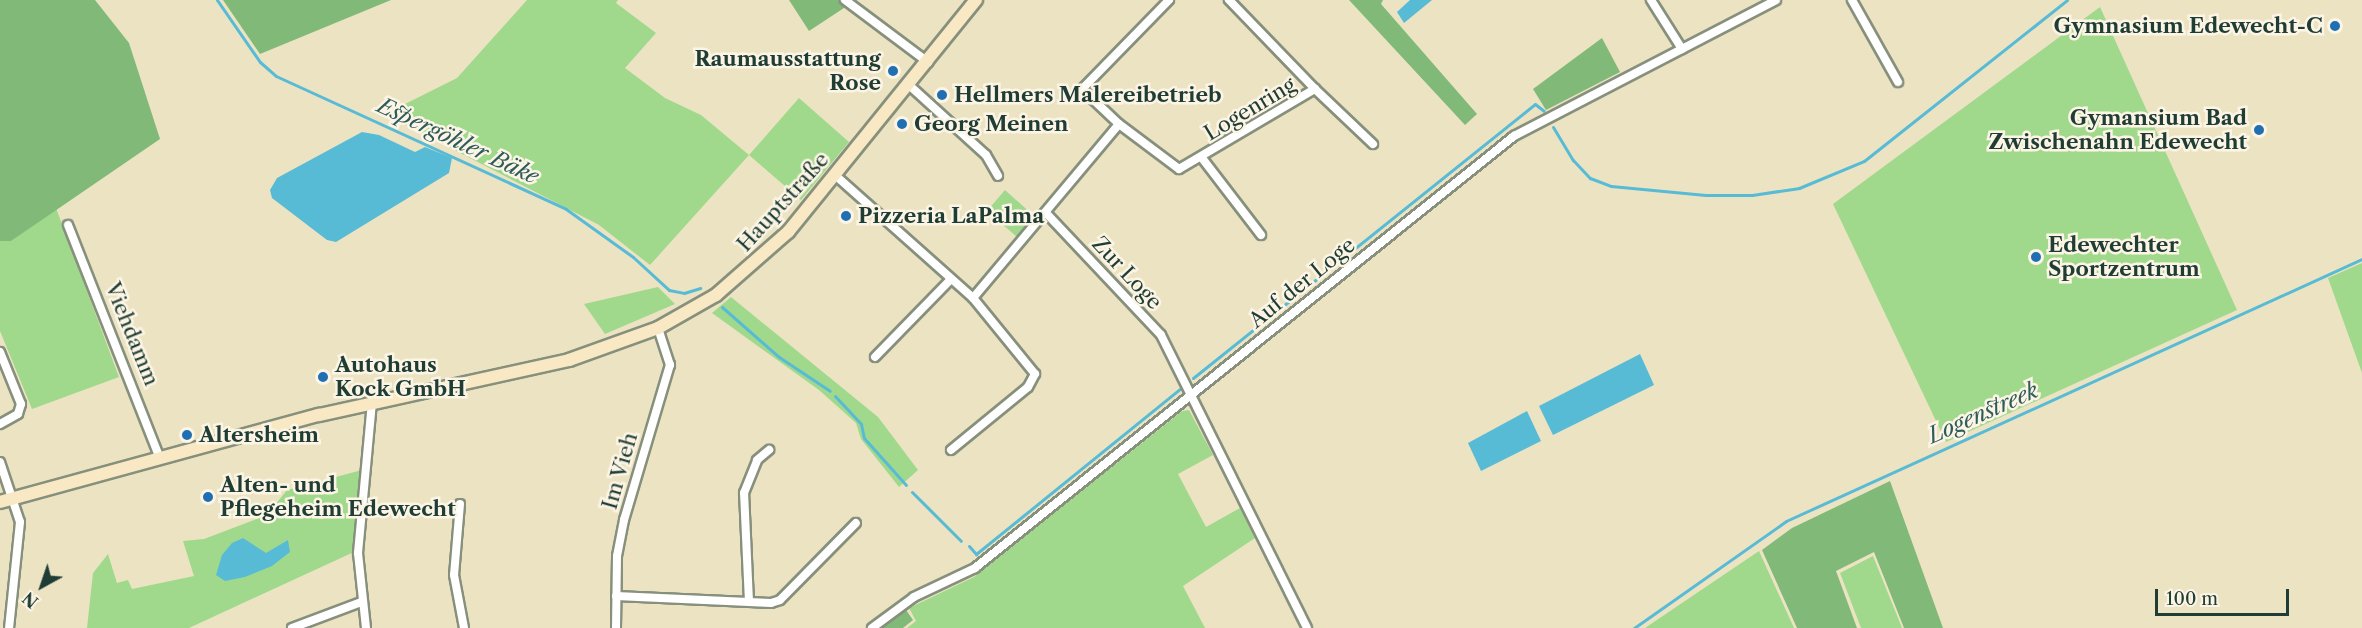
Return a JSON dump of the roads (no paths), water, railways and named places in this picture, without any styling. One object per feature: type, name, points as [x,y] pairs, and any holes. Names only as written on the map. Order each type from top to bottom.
[{"type":"main road","name":"Hauptstraße","points":[[160,458],[372,401],[571,360],[658,328],[716,295],[788,232],[909,86],[976,0]]},
{"type":"main road","points":[[0,502],[160,458]]},
{"type":"street","points":[[845,0],[928,62]]},
{"type":"street","name":"Logenring","points":[[1169,0],[1082,90],[1119,124],[1173,167],[1179,169],[1202,158],[1315,89]]},
{"type":"street","name":"Logenring","points":[[1228,0],[1315,89],[1373,144]]},
{"type":"street","points":[[1651,0],[1682,49]]},
{"type":"street","name":"Auf der Loge","points":[[872,628],[914,597],[975,568],[1514,136],[1776,0]]},
{"type":"street","points":[[1852,0],[1898,82]]},
{"type":"street","points":[[909,86],[986,155],[998,176]]},
{"type":"street","points":[[973,298],[1047,214],[1119,124]]},
{"type":"street","name":"Logenring","points":[[1202,158],[1261,235]]},
{"type":"street","points":[[836,175],[973,298],[1035,374],[1028,387],[951,450]]},
{"type":"street","name":"Zur Loge","points":[[1047,214],[1161,335],[1189,397],[1307,628]]},
{"type":"street","name":"Viehdamm","points":[[68,225],[160,458]]},
{"type":"street","points":[[875,357],[951,279]]},
{"type":"street","name":"Im Vieh","points":[[616,628],[617,556],[624,520],[669,378],[669,356],[658,328]]},
{"type":"street","points":[[0,352],[21,404],[18,414],[0,424]]},
{"type":"street","points":[[366,628],[358,553],[372,401]]},
{"type":"street","points":[[749,602],[744,493],[757,460],[769,450]]},
{"type":"street","points":[[0,462],[20,522],[9,628]]},
{"type":"street","points":[[460,504],[454,575],[464,628]]},
{"type":"street","points":[[616,596],[749,602],[780,600],[856,524]]},
{"type":"street","points":[[292,628],[362,602]]},
{"type":"water","points":[[1410,0],[1432,0],[1404,23],[1397,12]]},
{"type":"water","points":[[362,132],[379,135],[415,152],[425,147],[452,158],[449,173],[336,242],[327,240],[272,198],[270,190],[277,178]]},
{"type":"water","points":[[1640,354],[1654,385],[1553,435],[1539,406]]},
{"type":"water","points":[[1527,411],[1541,441],[1481,471],[1468,443]]},
{"type":"water","points":[[243,538],[266,553],[288,540],[290,552],[272,566],[245,577],[225,581],[216,575],[222,555],[232,543]]},
{"type":"waterway","name":"Espergöhler Bäke","points":[[217,0],[260,62],[276,76],[566,209],[633,257],[669,290],[684,293],[700,288]]},
{"type":"waterway","points":[[1553,127],[1573,160],[1590,178],[1611,186],[1706,195],[1752,195],[1799,188],[1864,161],[2067,0]]},
{"type":"waterway","points":[[1193,378],[1535,104],[1544,111]]},
{"type":"waterway","name":"Logenstreek","points":[[1634,628],[1786,521],[2362,259]]},
{"type":"waterway","name":"Espergöhler Bäke","points":[[722,307],[779,357],[830,391]]},
{"type":"waterway","points":[[969,546],[976,554],[1180,389]]},
{"type":"waterway","name":"Espergöhler Bäke","points":[[835,396],[861,424],[864,438],[906,485]]},
{"type":"waterway","name":"Espergöhler Bäke","points":[[912,492],[961,541]]},
{"type":"place","name":"Gymnasium Edewecht-C","points":[[2335,26]]},
{"type":"place","name":"Raumausstattung Rose","points":[[893,71]]},
{"type":"place","name":"Hellmers Malereibetrieb","points":[[942,95]]},
{"type":"place","name":"Georg Meinen","points":[[902,124]]},
{"type":"place","name":"Gymansium Bad Zwischenahn Edewecht","points":[[2259,130]]},
{"type":"place","name":"Pizzeria LaPalma","points":[[846,216]]},
{"type":"place","name":"Edewechter Sportzentrum","points":[[2036,257]]},
{"type":"place","name":"Autohaus Kock GmbH","points":[[323,377]]},
{"type":"place","name":"Altersheim","points":[[187,435]]},
{"type":"place","name":"Alten- und Pflegeheim Edewecht","points":[[208,497]]}]
